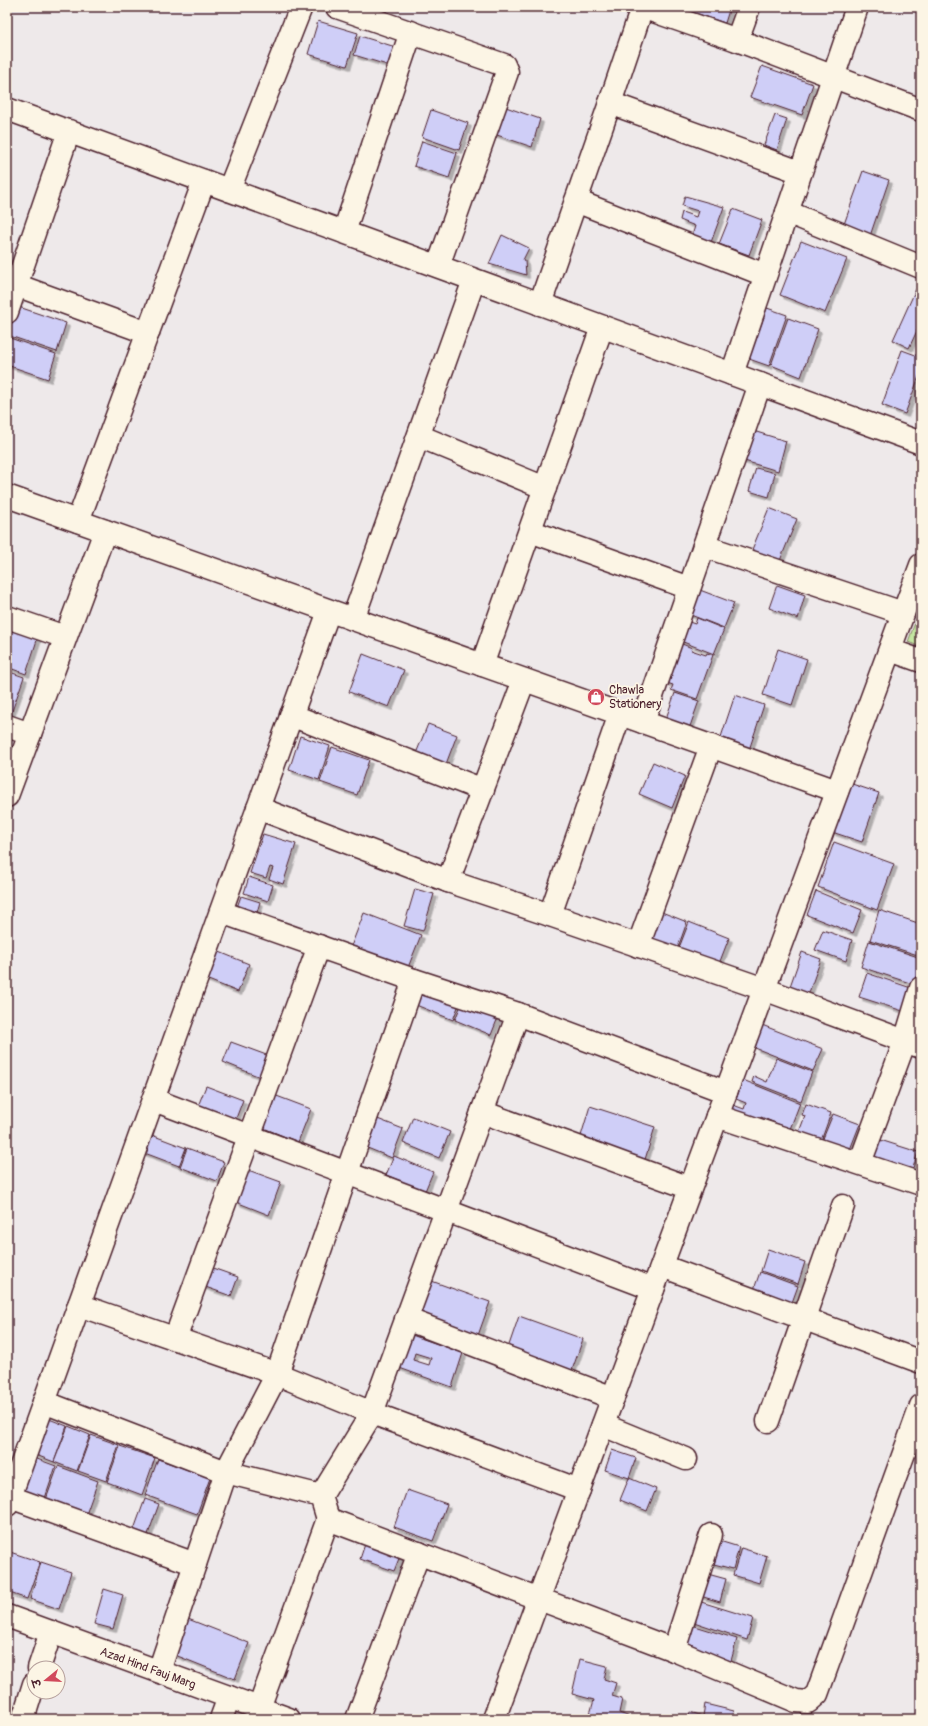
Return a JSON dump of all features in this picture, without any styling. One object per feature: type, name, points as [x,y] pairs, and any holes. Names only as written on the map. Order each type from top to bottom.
[{"type":"street","points":[[229,190],[300,7]]},
{"type":"street","points":[[337,7],[504,66],[507,72],[438,266]]},
{"type":"street","points":[[737,40],[749,7]]},
{"type":"street","points":[[732,374],[857,7]]},
{"type":"street","points":[[540,304],[642,8],[737,40],[833,78],[921,110]]},
{"type":"street","points":[[344,232],[411,32]]},
{"type":"street","points":[[610,103],[800,172]]},
{"type":"street","points":[[7,109],[602,327],[920,440]]},
{"type":"street","points":[[7,312],[69,131]]},
{"type":"street","points":[[78,521],[204,181]]},
{"type":"street","points":[[576,201],[765,275]]},
{"type":"street","points":[[787,212],[921,267]]},
{"type":"street","points":[[353,619],[474,280]]},
{"type":"street","points":[[16,285],[148,333]]},
{"type":"street","points":[[482,665],[602,327]]},
{"type":"street","points":[[642,722],[760,384]]},
{"type":"street","points":[[419,436],[545,488]]},
{"type":"street","points":[[7,496],[837,791]]},
{"type":"street","points":[[7,796],[105,531]]},
{"type":"street","points":[[530,531],[690,588]]},
{"type":"street","points":[[704,546],[903,613]]},
{"type":"street","points":[[494,1719],[921,565]]},
{"type":"street","points":[[195,1564],[8,1501],[154,1100],[329,610]]},
{"type":"street","points":[[7,617],[65,637]]},
{"type":"street","points":[[890,650],[921,661]]},
{"type":"street","points":[[448,881],[524,680]]},
{"type":"street","points":[[550,915],[620,714]]},
{"type":"street","points":[[291,715],[483,790]]},
{"type":"street","points":[[7,726],[30,734]]},
{"type":"street","points":[[638,946],[711,746]]},
{"type":"street","points":[[258,808],[448,881],[764,989],[913,1044]]},
{"type":"street","points":[[221,912],[414,980],[518,1014],[726,1092]]},
{"type":"street","points":[[175,1339],[319,946]]},
{"type":"street","points":[[159,1672],[226,1472],[277,1374],[414,980]]},
{"type":"street","points":[[860,1163],[913,1044],[921,988]]},
{"type":"street","points":[[259,1708],[328,1519],[321,1496],[372,1413],[518,1014]]},
{"type":"street","points":[[154,1100],[653,1289]]},
{"type":"street","points":[[482,1112],[690,1188]]},
{"type":"street","points":[[717,1116],[921,1184]]},
{"type":"street","points":[[768,1421],[844,1206]]},
{"type":"street","points":[[662,1266],[921,1362]]},
{"type":"street","points":[[79,1305],[277,1374],[372,1413],[579,1490]]},
{"type":"street","points":[[406,1320],[613,1398]]},
{"type":"street","points":[[44,1402],[226,1472],[321,1496]]},
{"type":"street","points":[[328,1519],[674,1650],[796,1701],[808,1702],[817,1694],[921,1406]]},
{"type":"street","points":[[603,1425],[686,1459]]},
{"type":"street","points":[[674,1650],[711,1535]]},
{"type":"street","points":[[357,1719],[419,1553]]},
{"type":"street","name":"Azad Hind Fauj Marg","points":[[7,1616],[289,1719]]},
{"type":"street","points":[[42,1660],[51,1632]]},
{"type":"street","points":[[221,1719],[229,1697]]},
{"type":"street","points":[[23,1719],[29,1700]]},
{"type":"green space","points":[[921,606],[921,647],[908,642]]},
{"type":"building","points":[[688,7],[730,7],[725,23],[687,10]]},
{"type":"building","points":[[318,21],[358,33],[347,66],[308,54]]},
{"type":"building","points":[[360,36],[402,49],[397,68],[354,55]]},
{"type":"building","points":[[762,66],[813,84],[802,115],[750,97]]},
{"type":"building","points":[[503,106],[540,119],[532,147],[494,134]]},
{"type":"building","points":[[431,110],[468,123],[459,150],[422,137]]},
{"type":"building","points":[[775,115],[787,119],[777,150],[764,145]]},
{"type":"building","points":[[422,141],[457,153],[449,178],[414,166]]},
{"type":"building","points":[[863,171],[889,180],[870,236],[843,227]]},
{"type":"building","points":[[685,196],[724,207],[710,245],[691,239],[695,226],[680,220],[682,212],[696,217],[698,211],[682,206]]},
{"type":"building","points":[[733,209],[762,220],[749,255],[719,244]]},
{"type":"building","points":[[502,235],[529,248],[523,260],[525,261],[526,275],[489,264]]},
{"type":"building","points":[[801,241],[847,259],[825,313],[780,295]]},
{"type":"building","points":[[916,289],[921,291],[921,322],[909,348],[893,340]]},
{"type":"building","points":[[16,306],[66,323],[57,352],[7,335]]},
{"type":"building","points":[[767,308],[787,315],[769,366],[749,359]]},
{"type":"building","points":[[788,318],[818,329],[801,377],[771,365]]},
{"type":"building","points":[[7,337],[56,354],[48,379],[7,365]]},
{"type":"building","points":[[902,350],[921,357],[921,371],[905,414],[882,405]]},
{"type":"building","points":[[750,430],[786,441],[778,471],[741,460]]},
{"type":"building","points":[[756,468],[775,473],[769,497],[749,491]]},
{"type":"building","points":[[769,508],[797,519],[779,563],[751,552]]},
{"type":"building","points":[[777,585],[805,595],[798,619],[769,608]]},
{"type":"building","points":[[692,587],[734,603],[724,628],[683,612]]},
{"type":"building","points":[[697,618],[724,629],[714,654],[673,638],[680,619],[695,624]]},
{"type":"building","points":[[7,626],[38,637],[26,674],[7,667]]},
{"type":"building","points":[[672,640],[692,648],[691,650],[706,655],[707,653],[713,655],[697,699],[671,690],[673,685],[658,680]]},
{"type":"building","points":[[778,649],[807,659],[792,705],[763,695]]},
{"type":"building","points":[[363,654],[404,670],[389,707],[349,692]]},
{"type":"building","points":[[7,671],[24,677],[11,714],[7,713]]},
{"type":"building","points":[[675,693],[699,701],[688,732],[664,724]]},
{"type":"building","points":[[735,695],[764,705],[748,753],[719,743]]},
{"type":"building","points":[[428,724],[457,735],[443,772],[413,761]]},
{"type":"building","points":[[300,736],[330,746],[319,780],[289,770]]},
{"type":"building","points":[[332,747],[369,760],[357,795],[320,782]]},
{"type":"building","points":[[653,762],[685,776],[672,808],[639,794]]},
{"type":"building","points":[[849,783],[879,793],[862,842],[832,832]]},
{"type":"building","points":[[263,834],[296,844],[283,884],[269,879],[273,868],[270,867],[266,878],[250,873]]},
{"type":"building","points":[[834,842],[894,864],[877,910],[818,887]]},
{"type":"building","points":[[249,877],[273,885],[268,901],[244,893]]},
{"type":"building","points":[[415,889],[434,894],[423,931],[404,926]]},
{"type":"building","points":[[816,891],[862,910],[853,933],[807,915]]},
{"type":"building","points":[[241,896],[260,902],[256,916],[236,910]]},
{"type":"building","points":[[654,909],[687,922],[676,953],[642,940]]},
{"type":"building","points":[[879,910],[921,924],[921,956],[870,940]]},
{"type":"building","points":[[364,913],[421,935],[407,970],[350,949]]},
{"type":"building","points":[[689,922],[729,938],[717,969],[677,953]]},
{"type":"building","points":[[823,930],[852,940],[846,961],[815,950]]},
{"type":"building","points":[[869,941],[921,958],[921,970],[916,985],[861,967]]},
{"type":"building","points":[[212,949],[249,964],[238,992],[201,977]]},
{"type":"building","points":[[802,952],[821,959],[807,998],[788,992]]},
{"type":"building","points":[[867,973],[914,989],[906,1012],[859,997]]},
{"type":"building","points":[[425,984],[461,999],[453,1020],[416,1005]]},
{"type":"building","points":[[463,1000],[499,1015],[491,1035],[455,1020]]},
{"type":"building","points":[[762,1025],[823,1049],[813,1071],[755,1048]]},
{"type":"building","points":[[231,1042],[269,1056],[260,1077],[223,1062]]},
{"type":"building","points":[[776,1058],[812,1072],[801,1101],[752,1082],[754,1076],[767,1082]]},
{"type":"building","points":[[743,1080],[800,1103],[790,1129],[761,1117],[760,1120],[732,1109],[733,1105],[744,1109],[746,1103],[736,1099]]},
{"type":"building","points":[[206,1086],[243,1100],[235,1121],[198,1106]]},
{"type":"building","points":[[274,1095],[311,1109],[298,1142],[261,1127]]},
{"type":"building","points":[[806,1104],[831,1113],[821,1141],[799,1132],[805,1116],[802,1115]]},
{"type":"building","points":[[590,1106],[655,1127],[643,1166],[578,1146]]},
{"type":"building","points":[[833,1114],[860,1124],[849,1152],[822,1141]]},
{"type":"building","points":[[370,1116],[403,1129],[392,1158],[360,1145]]},
{"type":"building","points":[[413,1117],[450,1132],[439,1158],[403,1143]]},
{"type":"building","points":[[149,1134],[186,1148],[179,1166],[142,1152]]},
{"type":"building","points":[[874,1138],[918,1152],[912,1171],[868,1158]]},
{"type":"building","points":[[187,1148],[224,1162],[217,1181],[180,1167]]},
{"type":"building","points":[[394,1156],[433,1172],[425,1191],[386,1175]]},
{"type":"building","points":[[248,1170],[281,1182],[269,1215],[236,1202]]},
{"type":"building","points":[[768,1249],[805,1262],[798,1284],[761,1271]]},
{"type":"building","points":[[204,1265],[238,1277],[231,1296],[197,1284]]},
{"type":"building","points":[[760,1272],[798,1286],[790,1308],[752,1295]]},
{"type":"building","points":[[426,1279],[490,1302],[476,1341],[412,1318]]},
{"type":"building","points":[[519,1316],[583,1339],[570,1376],[506,1354]]},
{"type":"building","points":[[406,1333],[463,1353],[452,1387],[394,1366]],"holes":[[[415,1353],[431,1358],[429,1365],[413,1360]]]},
{"type":"building","points":[[44,1417],[67,1426],[54,1462],[31,1453]]},
{"type":"building","points":[[68,1426],[90,1435],[77,1471],[54,1462]]},
{"type":"building","points":[[91,1435],[119,1445],[106,1481],[78,1471]]},
{"type":"building","points":[[120,1446],[155,1458],[142,1495],[107,1482]]},
{"type":"building","points":[[612,1450],[636,1458],[629,1478],[605,1470]]},
{"type":"building","points":[[29,1456],[56,1466],[43,1504],[15,1493]]},
{"type":"building","points":[[158,1459],[210,1478],[197,1514],[145,1495]]},
{"type":"building","points":[[58,1466],[98,1481],[84,1520],[44,1505]]},
{"type":"building","points":[[629,1478],[656,1489],[647,1511],[620,1500]]},
{"type":"building","points":[[407,1490],[447,1504],[433,1541],[394,1527]]},
{"type":"building","points":[[145,1499],[159,1504],[146,1540],[132,1535]]},
{"type":"building","points":[[367,1538],[402,1551],[394,1571],[360,1559]]},
{"type":"building","points":[[716,1540],[739,1547],[733,1569],[710,1563]]},
{"type":"building","points":[[741,1548],[767,1556],[759,1583],[733,1575]]},
{"type":"building","points":[[7,1551],[40,1562],[27,1599],[7,1592]]},
{"type":"building","points":[[41,1562],[71,1572],[59,1609],[30,1599]]},
{"type":"building","points":[[704,1573],[726,1579],[720,1602],[697,1595]]},
{"type":"building","points":[[104,1589],[123,1595],[113,1629],[94,1624]]},
{"type":"building","points":[[698,1601],[753,1618],[747,1640],[691,1621]]},
{"type":"building","points":[[183,1617],[249,1643],[235,1679],[170,1653]]},
{"type":"building","points":[[692,1625],[737,1639],[731,1661],[685,1646]]},
{"type":"building","points":[[580,1659],[607,1666],[604,1679],[616,1683],[612,1696],[622,1699],[619,1713],[636,1719],[601,1719],[602,1717],[590,1714],[594,1700],[572,1694]]},
{"type":"building","points":[[705,1704],[734,1711],[732,1719],[688,1719],[690,1712],[703,1716]]},
{"type":"place","name":"Chawla Stationery","points":[[596,697]]}]
